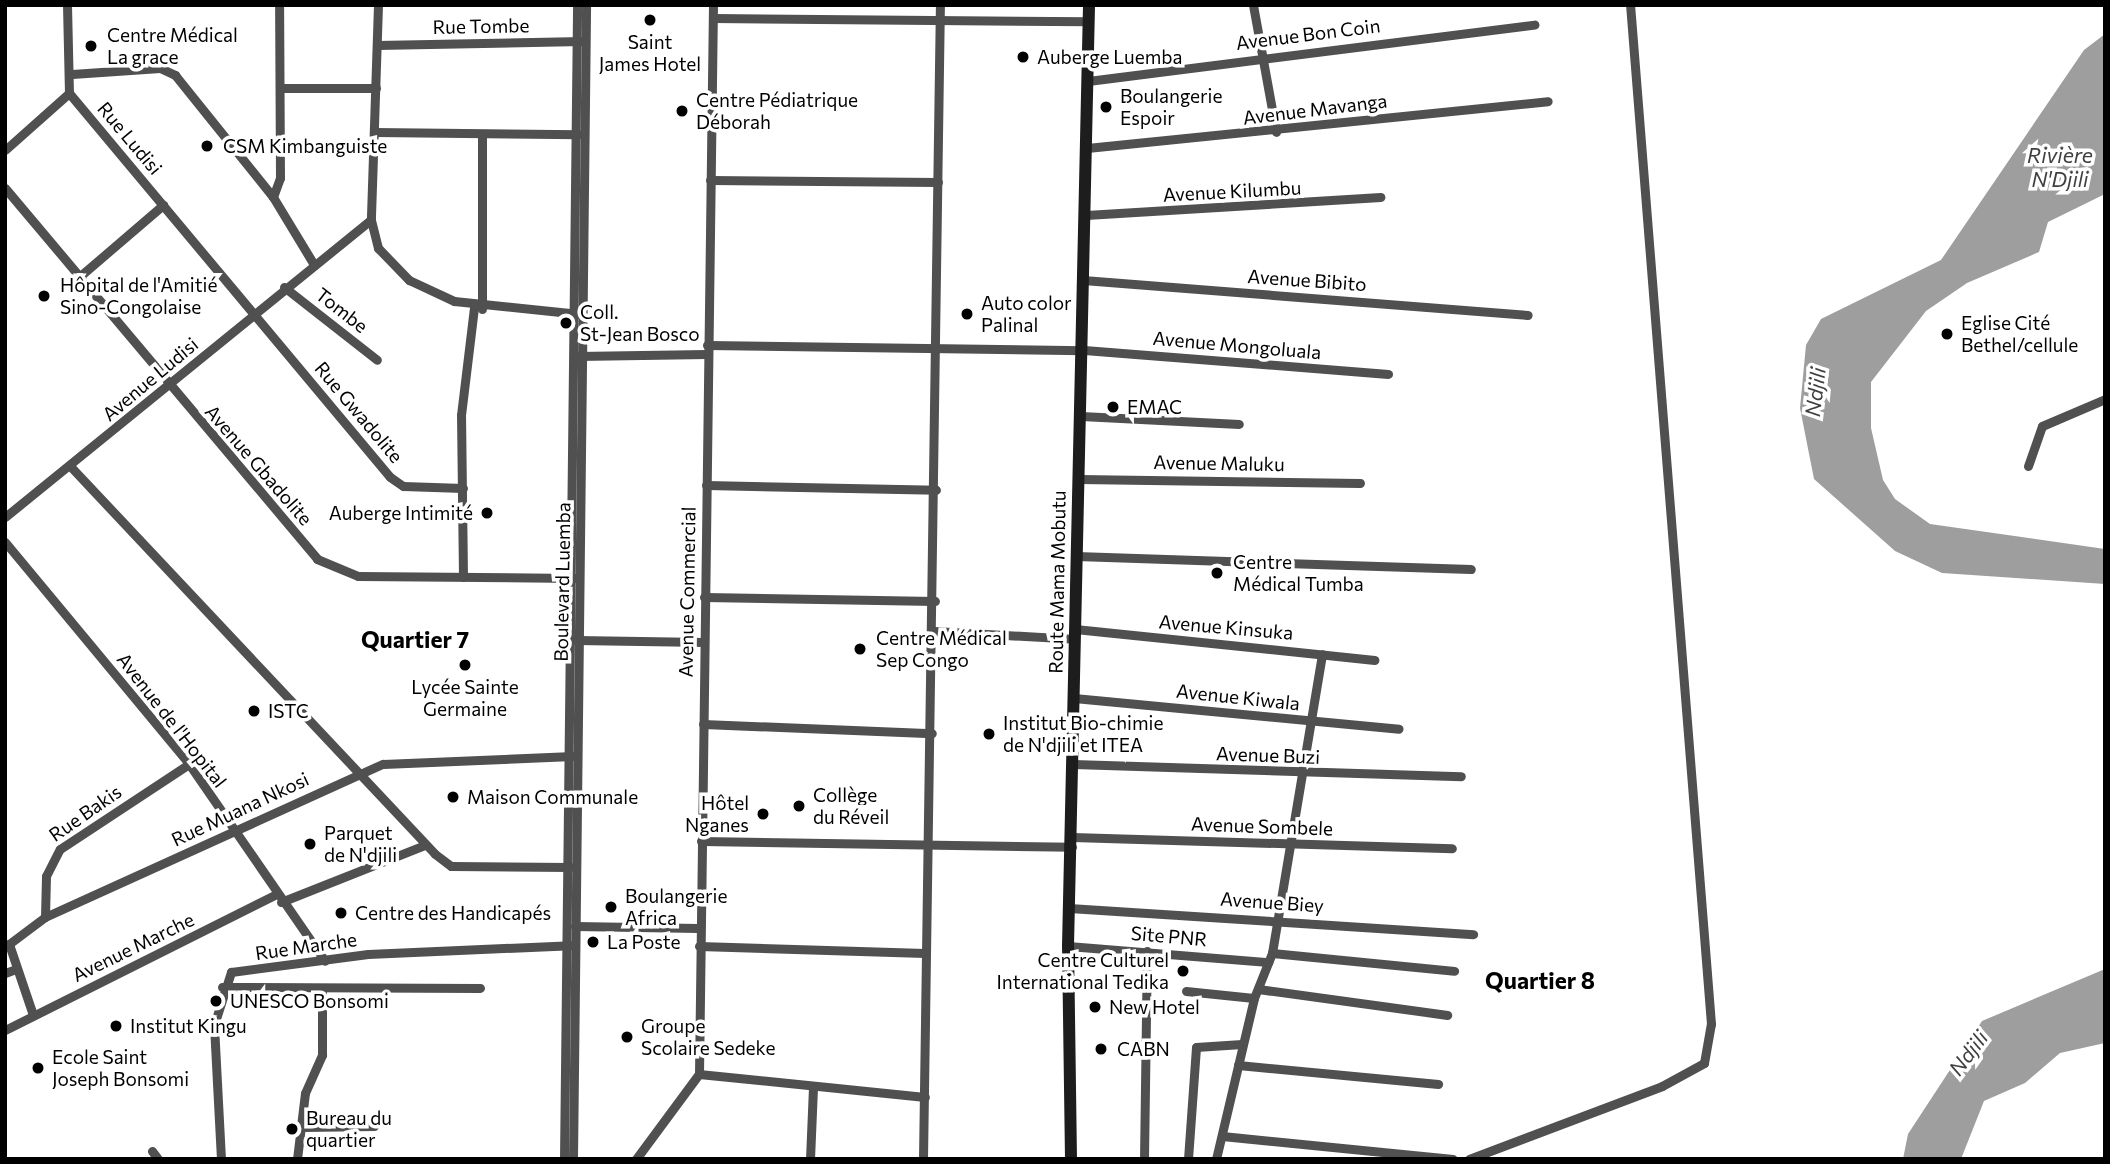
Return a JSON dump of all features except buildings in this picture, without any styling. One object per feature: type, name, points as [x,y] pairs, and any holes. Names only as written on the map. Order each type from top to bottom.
[{"type":"street","points":[[5,150],[69,93],[72,74],[66,5]]},
{"type":"street","points":[[273,197],[280,178],[279,5]]},
{"type":"street","points":[[378,5],[372,220],[378,248],[409,280],[478,308],[577,314]]},
{"type":"street","name":"Boulevard Luemba","points":[[577,5],[581,41]]},
{"type":"street","name":"Boulevard Luemba","points":[[573,1159],[570,867],[579,134],[581,41],[586,5]]},
{"type":"street","name":"Avenue Commercial","points":[[699,1074],[698,928],[713,5]]},
{"type":"street","points":[[923,1159],[927,843],[935,601],[933,348],[940,5]]},
{"type":"street","points":[[1254,5],[1276,132]]},
{"type":"street","points":[[1469,1159],[1662,1086],[1704,1063],[1711,1024],[1630,5]]},
{"type":"street","name":"Route Mama Mobutu","points":[[1071,1159],[1068,946],[1076,556],[1084,350],[1089,21],[1092,6]]},
{"type":"street","points":[[713,18],[1089,21]]},
{"type":"street","name":"Avenue Bon Coin","points":[[1088,81],[1262,56],[1534,24]]},
{"type":"street","name":"Rue Tombe","points":[[377,45],[581,41]]},
{"type":"street","points":[[72,74],[168,70],[273,197],[313,263]]},
{"type":"street","points":[[281,88],[376,88]]},
{"type":"street","name":"Rue Ludisi","points":[[69,93],[253,312]]},
{"type":"street","name":"Avenue Mavanga","points":[[1087,148],[1276,132],[1548,101]]},
{"type":"street","points":[[374,132],[579,134]]},
{"type":"street","points":[[463,577],[461,415],[478,308],[482,135]]},
{"type":"street","points":[[710,180],[938,182]]},
{"type":"street","name":"Avenue Gbadolite","points":[[5,188],[169,388],[329,567],[358,576],[575,578]]},
{"type":"street","name":"Avenue Kilumbu","points":[[1086,215],[1380,197]]},
{"type":"street","points":[[79,278],[163,205]]},
{"type":"street","name":"Avenue Ludisi","points":[[5,517],[169,388],[253,312],[313,263],[372,220]]},
{"type":"street","name":"Avenue Bibito","points":[[1083,280],[1528,315]]},
{"type":"street","name":"Tombe","points":[[285,287],[377,360]]},
{"type":"street","name":"Rue Gwadolite","points":[[253,312],[396,483],[463,488]]},
{"type":"street","name":"Avenue Mongoluala","points":[[577,356],[707,349],[1084,350],[1388,374]]},
{"type":"street","points":[[2028,466],[2042,426],[2105,399]]},
{"type":"street","points":[[1081,416],[1239,424]]},
{"type":"street","points":[[71,467],[425,845],[451,866],[570,867]]},
{"type":"street","name":"Avenue Maluku","points":[[1079,479],[1360,483]]},
{"type":"street","points":[[706,485],[936,490]]},
{"type":"street","name":"Avenue de l'Hopital","points":[[5,542],[189,764],[278,898],[325,961]]},
{"type":"street","points":[[1076,556],[1471,569]]},
{"type":"street","points":[[704,597],[935,601]]},
{"type":"street","name":"Avenue Kinsuka","points":[[934,631],[1075,634],[1374,660]]},
{"type":"street","points":[[574,640],[704,642]]},
{"type":"street","points":[[1216,1159],[1242,1044],[1256,993],[1270,958],[1306,775],[1322,654]]},
{"type":"street","name":"Avenue Kiwala","points":[[1074,698],[1399,729]]},
{"type":"street","points":[[703,724],[932,733]]},
{"type":"street","name":"Rue Muana Nkosi","points":[[33,1016],[9,953],[14,935],[45,917],[236,833],[357,773],[407,758],[573,756]]},
{"type":"street","name":"Rue Bakis","points":[[45,917],[46,876],[60,849],[189,764]]},
{"type":"street","name":"Avenue Buzi","points":[[1073,764],[1306,775],[1461,776]]},
{"type":"street","name":"Avenue Sombele","points":[[701,842],[1072,842],[1452,848]]},
{"type":"street","name":"Avenue Marche","points":[[5,1030],[278,898],[425,845]]},
{"type":"street","name":"Boulevard Luemba","points":[[564,1159],[570,945],[575,926],[570,867]]},
{"type":"street","name":"Avenue Biey","points":[[1069,908],[1276,919],[1473,934]]},
{"type":"street","points":[[575,926],[698,928]]},
{"type":"street","name":"Rue Marche","points":[[222,987],[232,972],[325,961],[570,945]]},
{"type":"street","points":[[699,946],[925,953]]},
{"type":"street","name":"Site PNR","points":[[1068,946],[1454,971]]},
{"type":"street","points":[[1144,1159],[1147,951]]},
{"type":"street","points":[[5,973],[16,969]]},
{"type":"street","points":[[221,1159],[214,1025],[222,987],[481,988]]},
{"type":"street","points":[[297,1159],[304,1127],[308,1082],[322,1055],[322,988]]},
{"type":"street","points":[[1186,991],[1256,993],[1447,1015]]},
{"type":"street","points":[[1188,1159],[1196,1047],[1242,1044]]},
{"type":"street","points":[[1238,1065],[1438,1084]]},
{"type":"street","points":[[636,1159],[699,1074],[925,1097]]},
{"type":"street","points":[[810,1159],[813,1087]]},
{"type":"street","points":[[304,1127],[374,1126]]},
{"type":"street","points":[[1222,1136],[1453,1159]]},
{"type":"water","name":"Rivière N'Djili","points":[[2105,34],[2105,194],[2048,222],[2039,252],[1967,283],[1926,311],[1871,382],[1871,428],[1883,480],[1895,499],[1930,524],[2105,549],[2105,584],[1942,573],[1895,551],[1814,479],[1800,408],[1806,345],[1821,319],[1941,260],[2084,50]]},
{"type":"water","name":"Ndjili","points":[[2105,969],[2105,1043],[2060,1053],[2025,1083],[1984,1101],[1961,1159],[1903,1159],[1908,1134],[1982,1021]]},
{"type":"place","name":"Saint James Hotel","points":[[650,20]]},
{"type":"place","name":"Centre Médical La grace","points":[[91,46]]},
{"type":"place","name":"Auberge Luemba","points":[[1023,57]]},
{"type":"place","name":"Boulangerie Espoir","points":[[1106,107]]},
{"type":"place","name":"Centre Pédiatrique Déborah","points":[[682,111]]},
{"type":"place","name":"CSM Kimbanguiste","points":[[207,146]]},
{"type":"place","name":"Hôpital de l'Amitié Sino-Congolaise","points":[[44,296]]},
{"type":"place","name":"Auto color Palinal","points":[[967,314]]},
{"type":"place","name":"Coll. St-Jean Bosco","points":[[566,323]]},
{"type":"place","name":"Eglise Cité Bethel/cellule","points":[[1947,334]]},
{"type":"place","name":"EMAC","points":[[1113,407]]},
{"type":"place","name":"Auberge Intimité","points":[[487,513]]},
{"type":"place","name":"Centre Médical Tumba","points":[[1217,573]]},
{"type":"place","name":"Centre Médical Sep Congo","points":[[860,649]]},
{"type":"place","name":"Lycée Sainte Germaine","points":[[465,665]]},
{"type":"place","name":"ISTC","points":[[254,711]]},
{"type":"place","name":"Institut Bio-chimie de N'djili et ITEA","points":[[989,734]]},
{"type":"place","name":"Maison Communale","points":[[453,797]]},
{"type":"place","name":"Collège du Réveil","points":[[799,806]]},
{"type":"place","name":"Hôtel Nganes","points":[[763,814]]},
{"type":"place","name":"Parquet de N'djili","points":[[310,844]]},
{"type":"place","name":"Boulangerie Africa","points":[[611,907]]},
{"type":"place","name":"Centre des Handicapés","points":[[341,913]]},
{"type":"place","name":"La Poste","points":[[593,942]]},
{"type":"place","name":"Centre Culturel International Tedika","points":[[1183,971]]},
{"type":"place","name":"UNESCO Bonsomi","points":[[216,1001]]},
{"type":"place","name":"New Hotel","points":[[1095,1007]]},
{"type":"place","name":"Institut Kingu","points":[[116,1026]]},
{"type":"place","name":"Groupe Scolaire Sedeke","points":[[627,1037]]},
{"type":"place","name":"CABN","points":[[1101,1049]]},
{"type":"place","name":"Ecole Saint Joseph Bonsomi","points":[[38,1068]]},
{"type":"place","name":"Bureau du quartier","points":[[292,1129]]},
{"type":"district","name":"Quartier 7","points":[[415,639]]},
{"type":"district","name":"Quartier 8","points":[[1540,980]]}]
